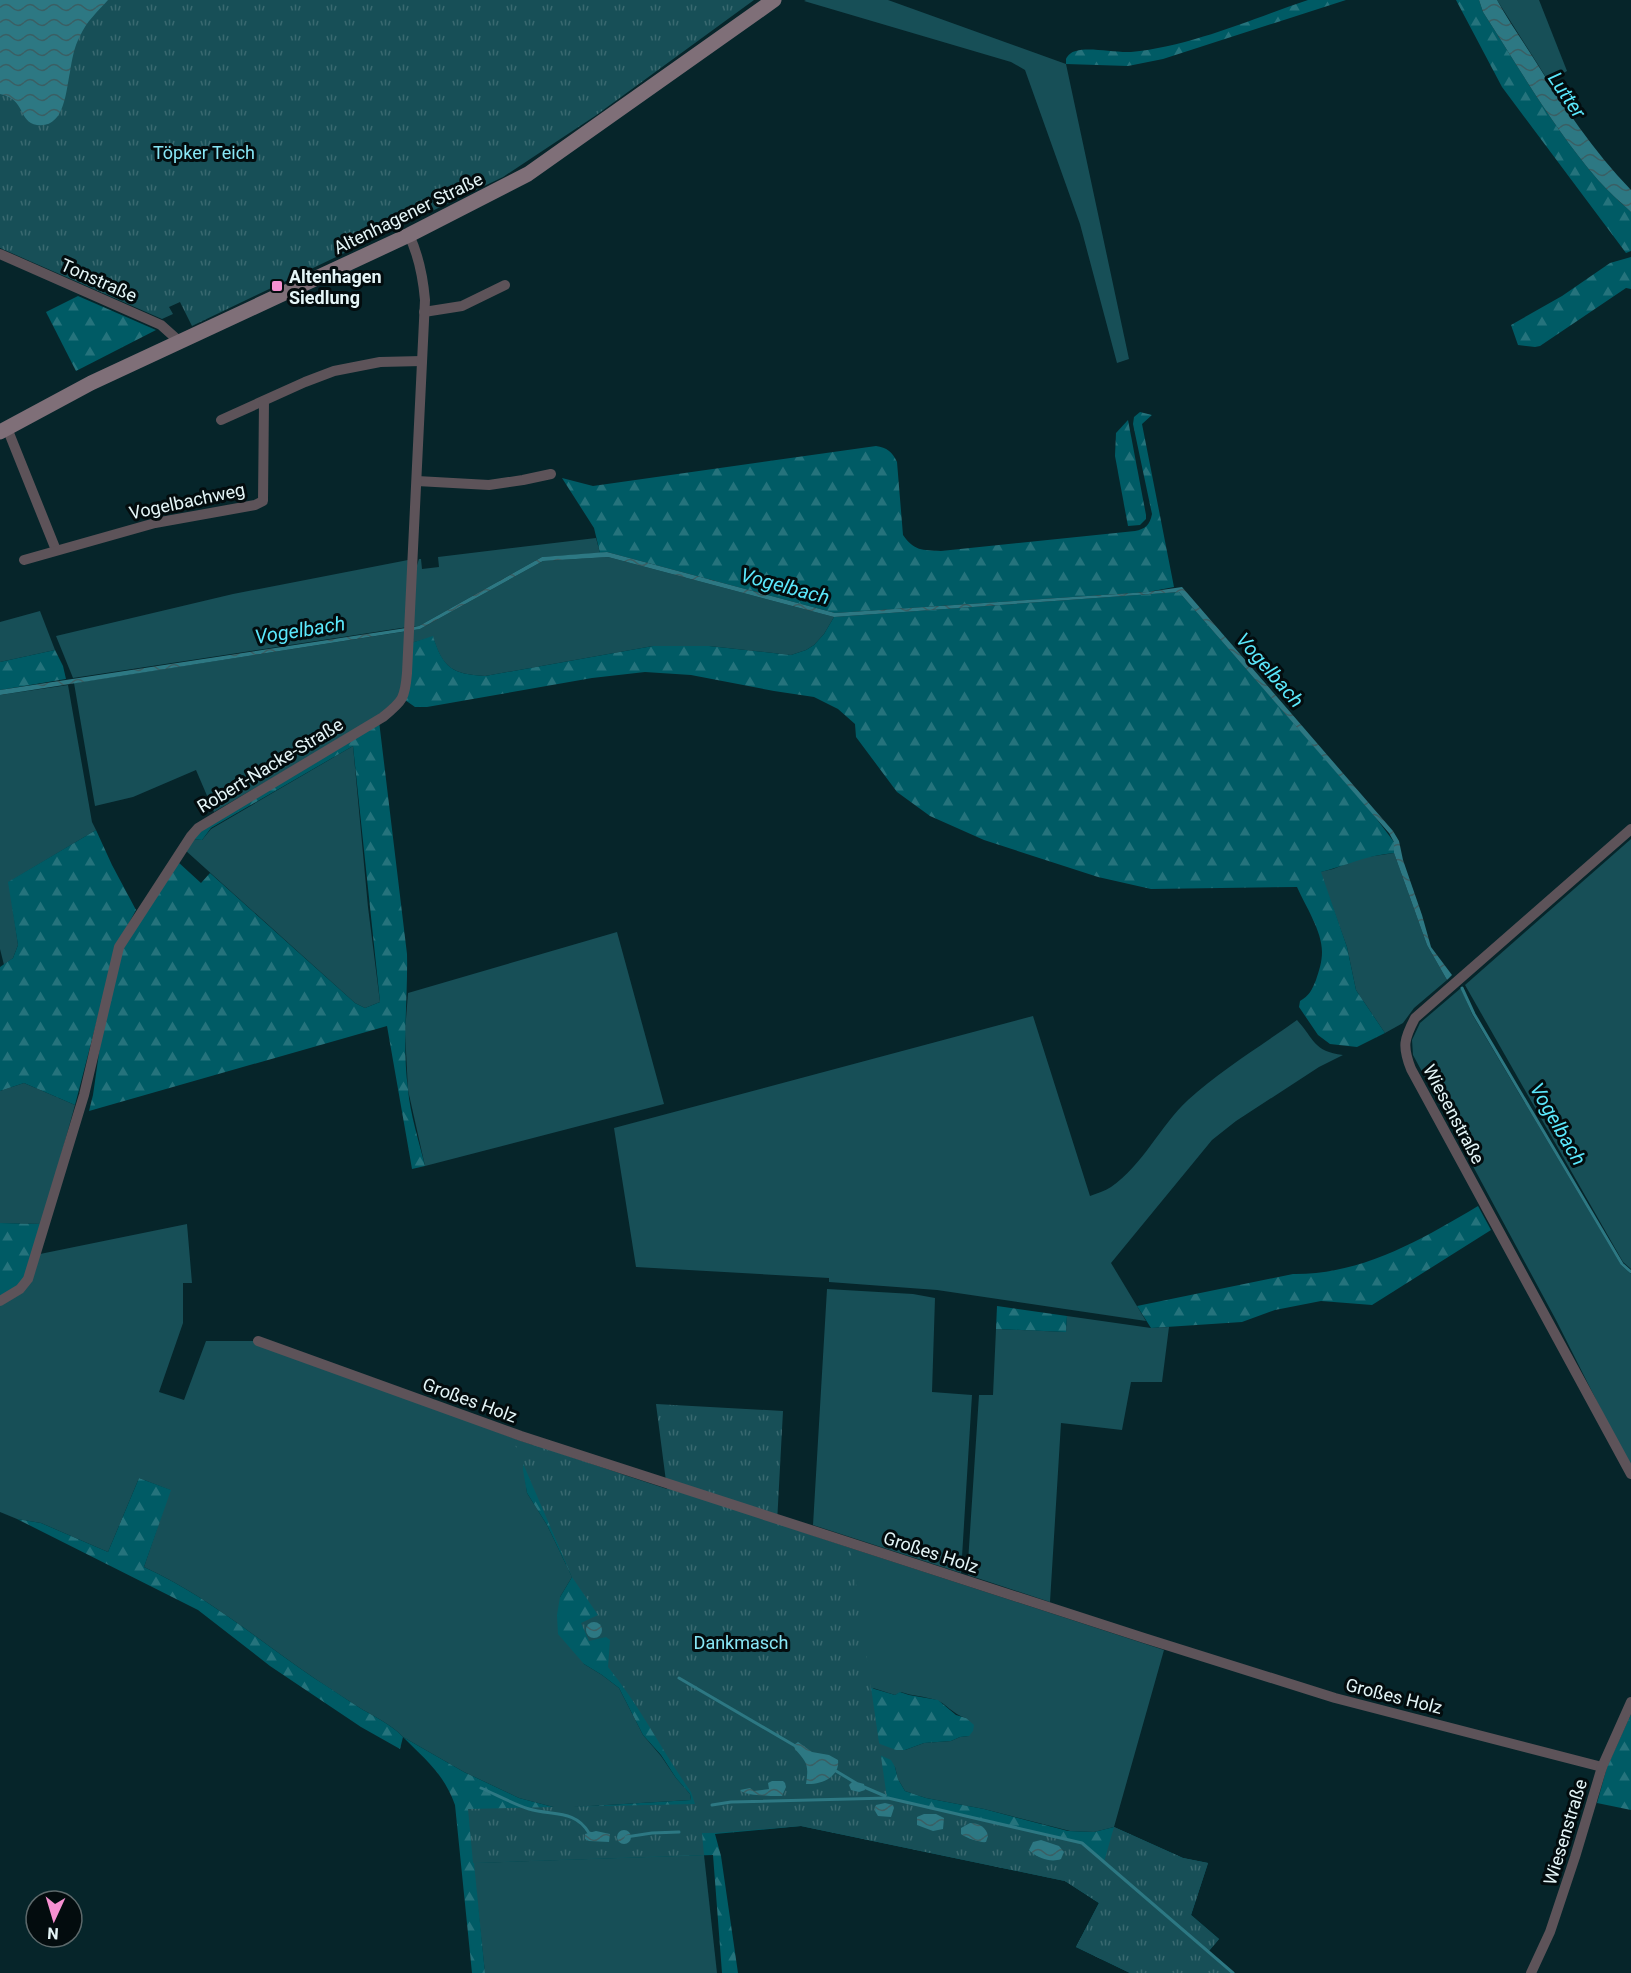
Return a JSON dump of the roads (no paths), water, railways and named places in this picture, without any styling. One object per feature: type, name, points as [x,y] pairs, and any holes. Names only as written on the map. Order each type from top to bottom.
[{"type":"main road","name":"Altenhagener Straße","points":[[4,430],[92,383],[409,236],[528,174],[774,0]]},
{"type":"street","name":"Robert-Nacke-Straße","points":[[0,1301],[20,1289],[28,1279],[84,1095],[119,947],[198,828],[383,717],[403,698],[410,630],[424,312],[423,281],[409,236]]},
{"type":"street","name":"Tonstraße","points":[[0,254],[161,325],[180,342]]},
{"type":"street","points":[[424,312],[462,306],[505,285]]},
{"type":"street","points":[[221,420],[305,382],[348,367],[380,362],[422,361]]},
{"type":"street","name":"Vogelbachweg","points":[[24,560],[155,523],[255,505],[263,501],[264,401]]},
{"type":"street","points":[[4,430],[56,550]]},
{"type":"street","points":[[417,482],[489,485],[551,474]]},
{"type":"street","name":"Wiesenstraße","points":[[1631,829],[1415,1018],[1404,1038],[1411,1069],[1631,1474]]},
{"type":"street","name":"Großes Holz","points":[[258,1341],[521,1436],[1155,1641],[1335,1698],[1602,1767]]},
{"type":"street","name":"Wiesenstraße","points":[[1531,1973],[1550,1932],[1602,1767],[1631,1702]]},
{"type":"water","points":[[0,0],[108,0],[92,17],[76,45],[65,98],[59,115],[46,125],[31,123],[14,101],[0,94]]},
{"type":"water","points":[[1479,0],[1497,0],[1579,127],[1631,190],[1631,212],[1598,180],[1567,140],[1483,12]]},
{"type":"water","points":[[607,552],[835,613],[1148,592],[1182,587],[1393,831],[1399,841],[1431,947],[1452,975],[1447,980],[1427,945],[1394,853],[1394,842],[1389,833],[1179,592],[834,617],[608,557],[543,561],[420,629],[0,695],[0,690],[419,626],[542,557]]},
{"type":"water","points":[[594,1622],[602,1630],[594,1638],[586,1630]]},
{"type":"water","points":[[798,1742],[812,1752],[829,1755],[838,1760],[838,1766],[833,1775],[818,1783],[806,1784],[806,1764],[794,1745]]},
{"type":"water","points":[[772,1781],[785,1783],[786,1787],[782,1796],[754,1795],[740,1790],[769,1789],[768,1783]]},
{"type":"water","points":[[853,1781],[864,1784],[865,1790],[859,1792],[851,1790],[849,1785]]},
{"type":"water","points":[[885,1803],[893,1805],[891,1817],[878,1816],[875,1811],[876,1805]]},
{"type":"water","points":[[924,1814],[936,1814],[944,1818],[943,1829],[933,1831],[917,1825],[917,1817]]},
{"type":"water","points":[[970,1823],[984,1828],[988,1836],[986,1842],[961,1834],[961,1828]]},
{"type":"water","points":[[624,1830],[629,1832],[631,1837],[629,1842],[624,1844],[619,1842],[617,1837],[619,1832]]},
{"type":"water","points":[[596,1831],[610,1834],[609,1842],[585,1839],[585,1834]]},
{"type":"water","points":[[1041,1840],[1059,1846],[1064,1852],[1061,1859],[1045,1859],[1029,1850],[1033,1842]]},
{"type":"waterway","name":"Vogelbach","points":[[1462,988],[1474,1014],[1622,1264],[1631,1272]]},
{"type":"waterway","points":[[679,1678],[797,1747]]},
{"type":"waterway","points":[[836,1771],[856,1783]]},
{"type":"waterway","points":[[864,1787],[885,1796]]},
{"type":"waterway","points":[[481,1788],[529,1809],[570,1817],[593,1834]]},
{"type":"waterway","points":[[712,1805],[731,1802],[888,1798],[1082,1843],[1233,1973]]},
{"type":"waterway","points":[[626,1837],[679,1832]]},
{"type":"place","name":"Altenhagen Siedlung","points":[[277,286]]},
{"type":"water label","name":"Lutter","points":[[1567,95]]},
{"type":"park label","name":"Töpker Teich","points":[[204,152]]},
{"type":"park label","name":"Dankmasch","points":[[741,1642]]}]
